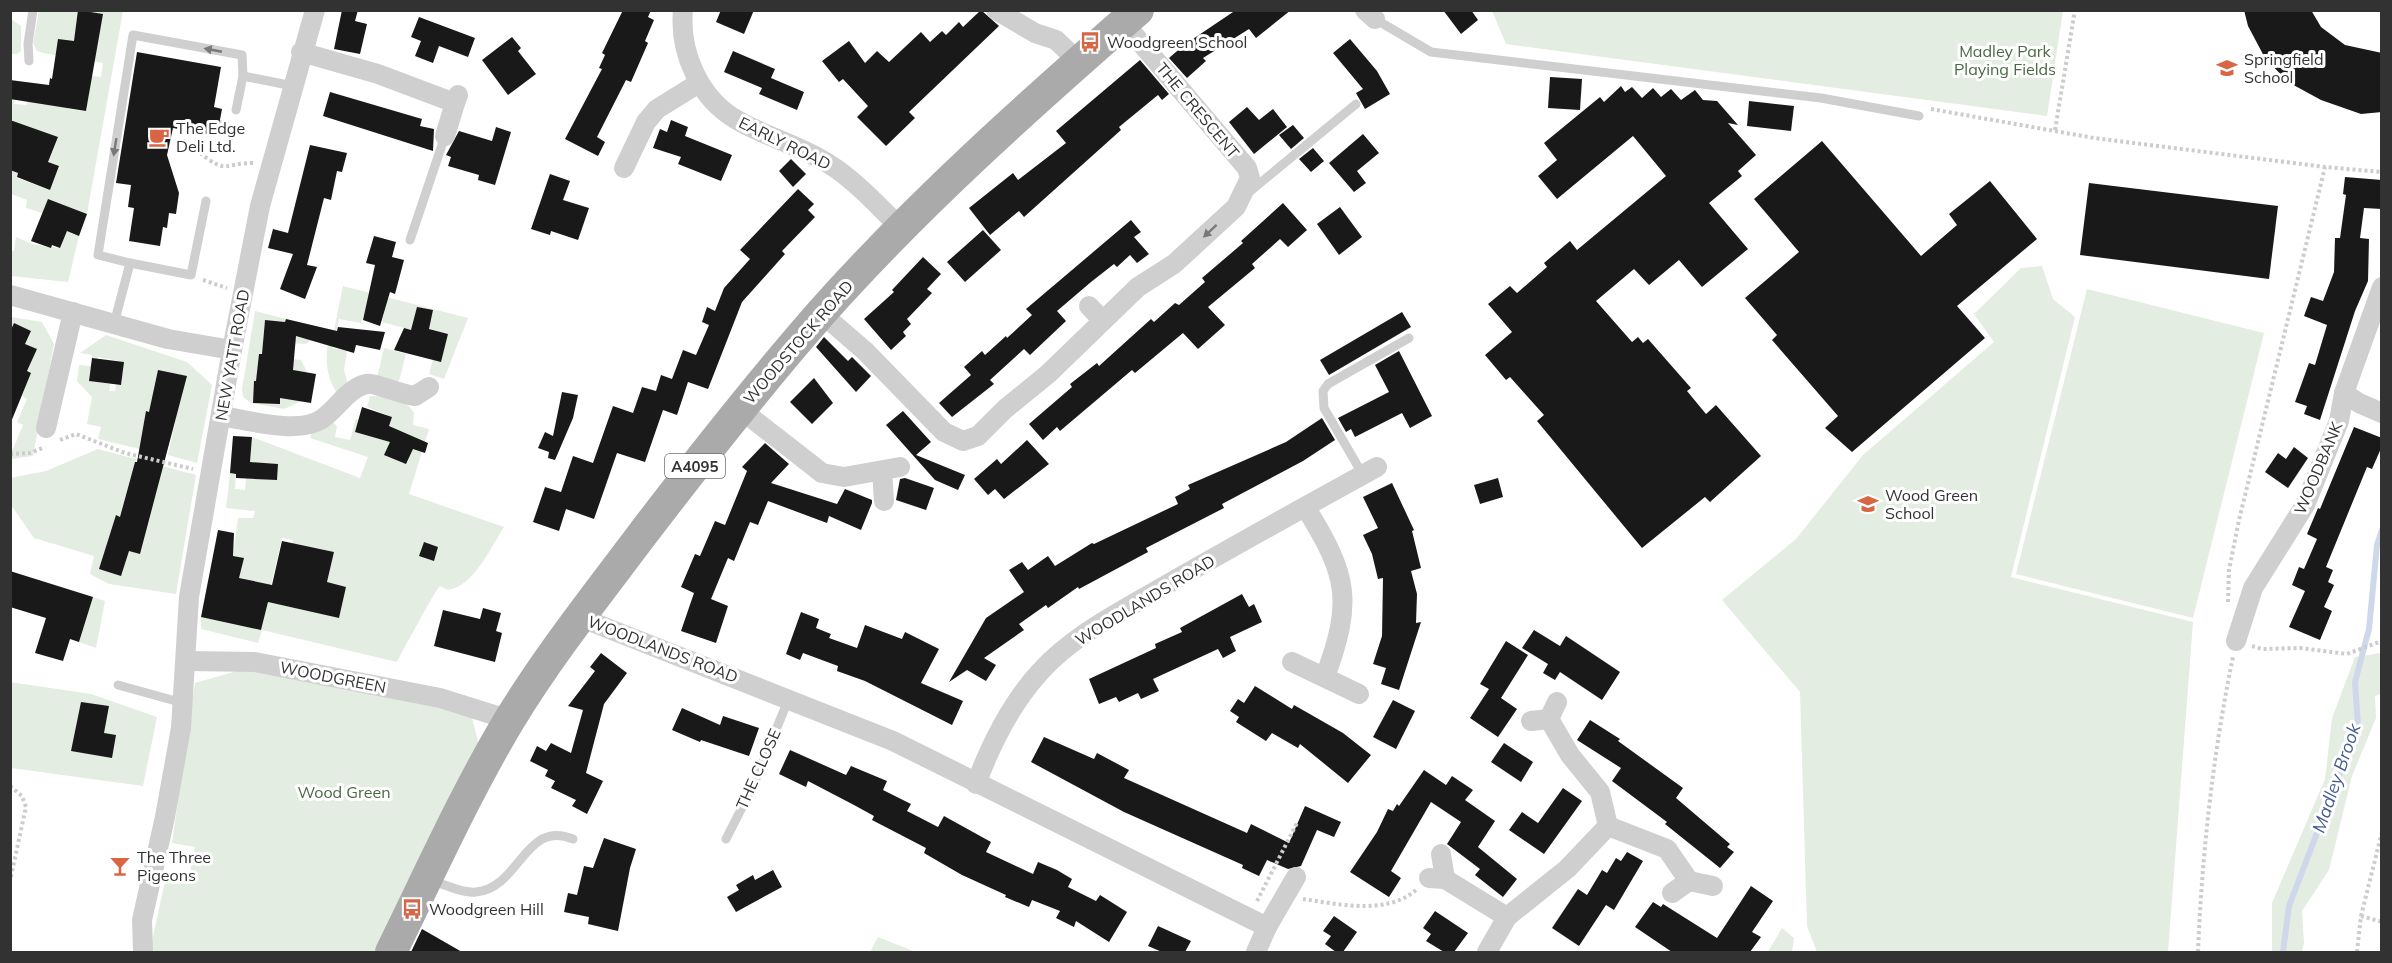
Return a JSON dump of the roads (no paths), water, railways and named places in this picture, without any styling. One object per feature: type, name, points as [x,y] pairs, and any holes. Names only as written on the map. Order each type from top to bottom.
[{"type":"main road","name":"WOODSTOCK ROAD","points":[[510,720],[579,617],[740,409],[821,313],[901,228],[1078,61],[1131,17]]},
{"type":"main road","name":"A4095","points":[[391,952],[510,720]]},
{"type":"street","name":"NEW YATT ROAD","points":[[187,661],[189,597],[232,350],[260,206],[301,52],[315,10]]},
{"type":"street","name":"EARLY ROAD","points":[[683,10],[686,53],[699,83],[718,107],[737,120],[830,164],[856,183],[901,228]]},
{"type":"street","points":[[996,10],[1035,33],[1056,40],[1078,61]]},
{"type":"street","name":"THE CRESCENT","points":[[821,313],[865,351],[944,432],[963,441],[978,436],[1005,409],[1048,374],[1095,313],[1174,264],[1236,207],[1250,178],[1247,168],[1131,17]]},
{"type":"street","points":[[301,52],[456,99],[445,136]]},
{"type":"street","points":[[624,168],[646,122],[657,109],[699,83]]},
{"type":"street","name":"WOODBANK","points":[[2236,641],[2253,588],[2305,505],[2339,421],[2344,393],[2382,287]]},
{"type":"street","points":[[10,295],[168,339],[232,350]]},
{"type":"street","points":[[50,438],[73,312]]},
{"type":"street","points":[[222,416],[282,426],[321,420],[355,388],[366,384],[375,384],[389,391],[422,398]]},
{"type":"street","points":[[2344,393],[2359,403],[2382,413]]},
{"type":"street","points":[[740,409],[822,473],[844,477],[891,469],[884,501]]},
{"type":"street","name":"WOODLANDS ROAD","points":[[976,784],[990,747],[1009,713],[1039,673],[1071,644],[1238,543],[1306,508],[1370,471]]},
{"type":"street","points":[[1306,508],[1333,555],[1341,580],[1343,606],[1339,638],[1325,677]]},
{"type":"street","name":"WOODLANDS ROAD","points":[[579,617],[893,741],[976,784],[1187,885],[1267,927]]},
{"type":"street","points":[[143,952],[142,920],[165,817],[183,703],[187,661]]},
{"type":"street","name":"WOODGREEN","points":[[187,661],[266,664],[440,698],[510,720]]},
{"type":"street","points":[[1292,662],[1359,693]]},
{"type":"street","points":[[1546,714],[1570,755],[1600,792],[1608,826]]},
{"type":"street","points":[[1608,826],[1667,849],[1689,881],[1713,886]]},
{"type":"street","points":[[1487,952],[1507,917],[1567,869],[1608,826]]},
{"type":"street","points":[[1441,854],[1437,878],[1507,917]]},
{"type":"street","points":[[1672,893],[1689,881]]},
{"type":"street","points":[[1256,952],[1267,927],[1291,885]]},
{"type":"lane","points":[[29,61],[28,44],[33,10]]},
{"type":"lane","points":[[1370,15],[1431,52],[1922,112]]},
{"type":"lane","points":[[206,201],[191,275],[98,255],[133,35],[242,55],[243,76],[236,110]]},
{"type":"lane","points":[[243,76],[292,86]]},
{"type":"lane","points":[[1241,198],[1356,104]]},
{"type":"lane","points":[[410,240],[445,136]]},
{"type":"lane","points":[[114,324],[130,263]]},
{"type":"lane","points":[[1370,471],[1324,408],[1323,392],[1328,384],[1408,339]]},
{"type":"lane","points":[[118,685],[183,703]]},
{"type":"lane","name":"THE CLOSE","points":[[726,839],[753,786],[789,698]]},
{"type":"lane","points":[[427,879],[474,893],[488,890],[504,879],[542,837],[558,833],[573,839]]},
{"type":"waterway","name":"Madley Brook","points":[[2283,952],[2289,906],[2358,726],[2355,682],[2369,629],[2377,545],[2382,530]]},
{"type":"place","name":"Woodgreen School","points":[[1090,42]]},
{"type":"place","name":"Springfield School","points":[[2227,68]]},
{"type":"place","name":"The Edge Deli Ltd.","points":[[159,137]]},
{"type":"place","name":"Wood Green School","points":[[1868,504]]},
{"type":"place","name":"The Three Pigeons","points":[[120,866]]},
{"type":"place","name":"Woodgreen Hill","points":[[412,909]]},
{"type":"park label","name":"Madley Park Playing Fields","points":[[2005,60]]},
{"type":"park label","name":"Wood Green","points":[[344,792]]}]
